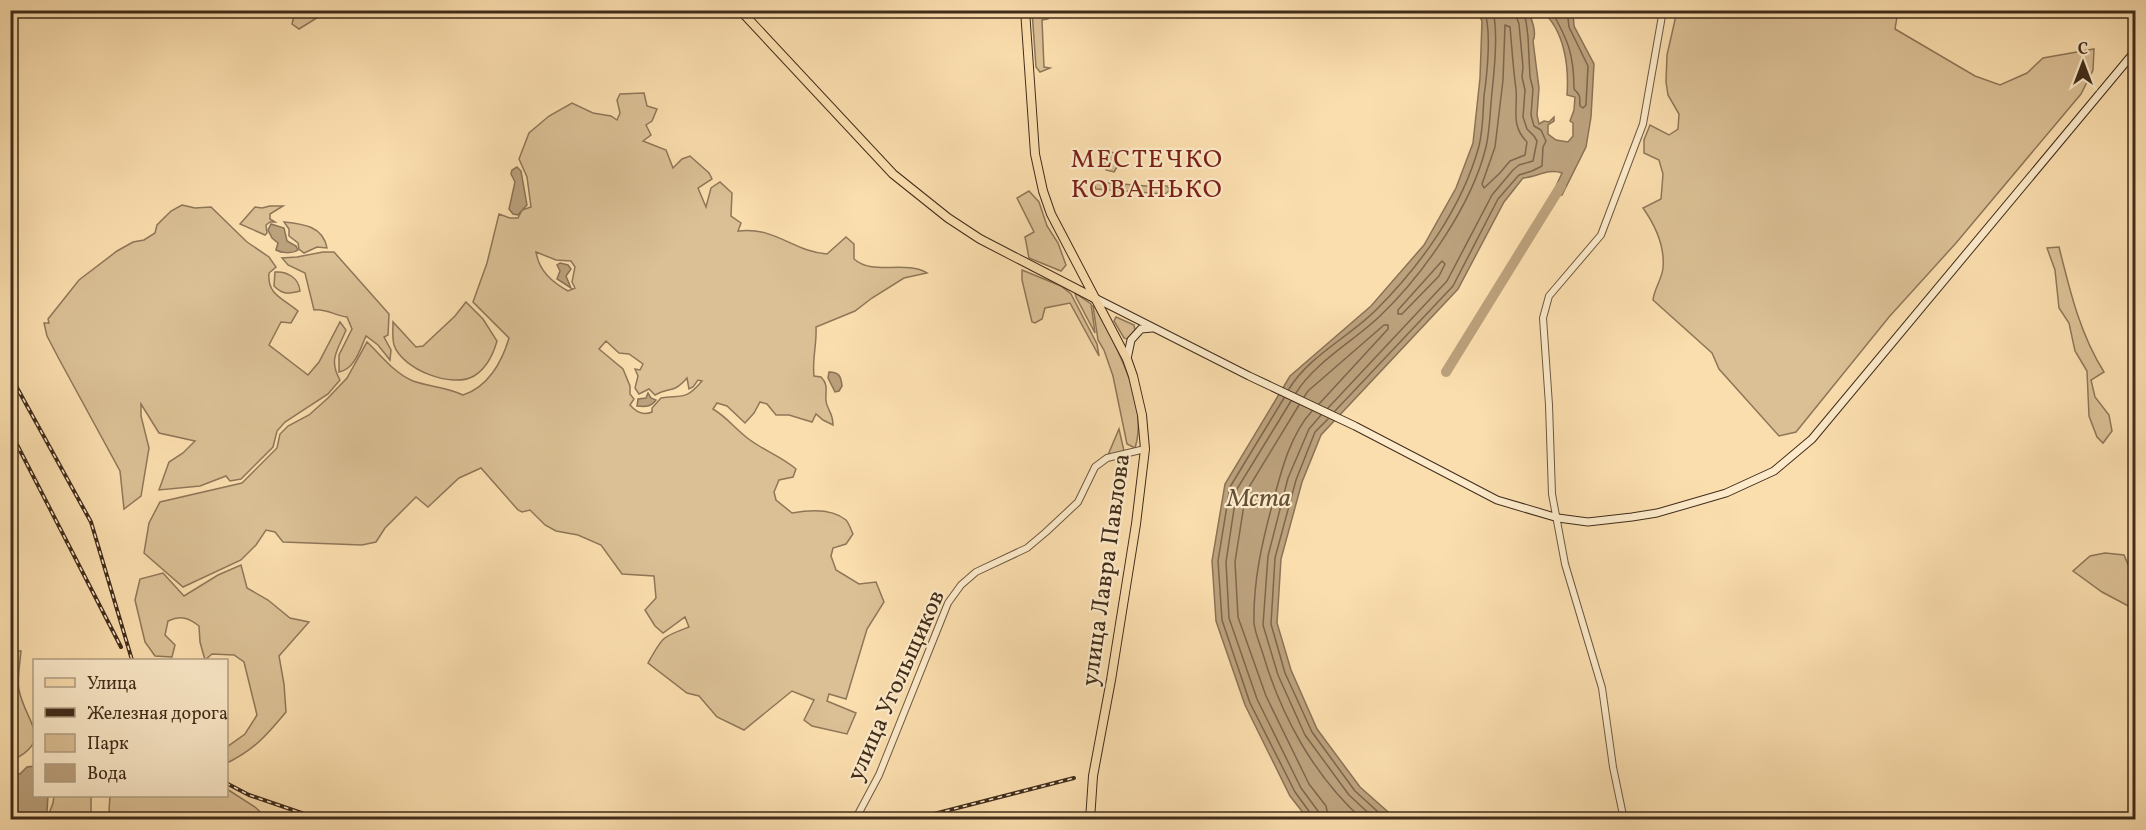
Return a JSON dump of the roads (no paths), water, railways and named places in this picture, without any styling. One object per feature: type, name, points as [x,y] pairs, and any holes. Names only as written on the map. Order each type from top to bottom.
[{"type":"main road","points":[[740,10],[893,174],[918,195],[981,239],[1249,376],[1355,426],[1497,500],[1557,518],[1588,522],[1657,513],[1726,494],[1774,471],[1812,439],[2136,50]]},
{"type":"main road","name":"улица Лавра Павлова","points":[[1025,10],[1035,154],[1041,182],[1051,214],[1127,359],[1142,415],[1145,449],[1136,524],[1093,777],[1090,819]]},
{"type":"main road","points":[[1127,359],[1131,340],[1141,328],[1155,328]]},
{"type":"street","points":[[1624,819],[1613,767],[1602,688],[1565,564],[1552,494],[1543,318],[1549,296],[1601,235],[1643,124],[1663,10]]},
{"type":"street","name":"улица Угольщиков","points":[[855,819],[879,775],[948,603],[961,585],[976,572],[1027,548],[1046,532],[1078,502],[1095,467],[1107,458],[1145,449]]},
{"type":"water","name":"Мста","points":[[1477,11],[1527,11],[1534,30],[1533,41],[1539,88],[1537,115],[1539,124],[1544,121],[1549,122],[1554,117],[1554,121],[1548,125],[1548,134],[1556,140],[1568,142],[1573,136],[1573,123],[1570,121],[1575,97],[1567,95],[1566,61],[1561,39],[1550,19],[1542,11],[1573,11],[1574,26],[1594,64],[1591,117],[1586,147],[1562,195],[1551,197],[1562,173],[1547,172],[1523,178],[1504,202],[1458,289],[1321,435],[1302,482],[1281,559],[1277,623],[1291,670],[1317,729],[1360,787],[1396,819],[1308,819],[1290,796],[1245,705],[1216,621],[1212,561],[1225,484],[1290,376],[1371,306],[1424,245],[1456,188],[1473,143],[1480,78],[1482,21]]},
{"type":"water","points":[[517,167],[521,171],[527,205],[518,215],[513,214],[509,209],[515,182],[511,174],[512,170]]},
{"type":"water","points":[[271,224],[284,228],[287,241],[296,246],[298,250],[287,253],[276,250],[278,243],[268,230]]},
{"type":"water","points":[[560,263],[568,265],[571,269],[566,276],[571,288],[557,279],[560,271],[557,265]]},
{"type":"water","points":[[829,372],[840,377],[842,386],[839,391],[835,392],[828,378]]},
{"type":"water","points":[[648,393],[656,400],[648,406],[637,406],[638,399],[646,398]]},
{"type":"water","points":[[33,766],[33,797],[48,797],[47,811],[43,819],[11,819],[11,772],[20,774],[27,767]]},
{"type":"waterway","points":[[1446,372],[1561,186]]},
{"type":"railway","points":[[10,375],[91,522],[132,659]]},
{"type":"railway","points":[[10,431],[121,647]]},
{"type":"railway","points":[[920,820],[930,815],[1074,778]]},
{"type":"railway","points":[[228,784],[249,795],[322,820]]},
{"type":"district","name":"МЕСТЕЧКО КОВАНЬКО","points":[[1147,175]]}]
